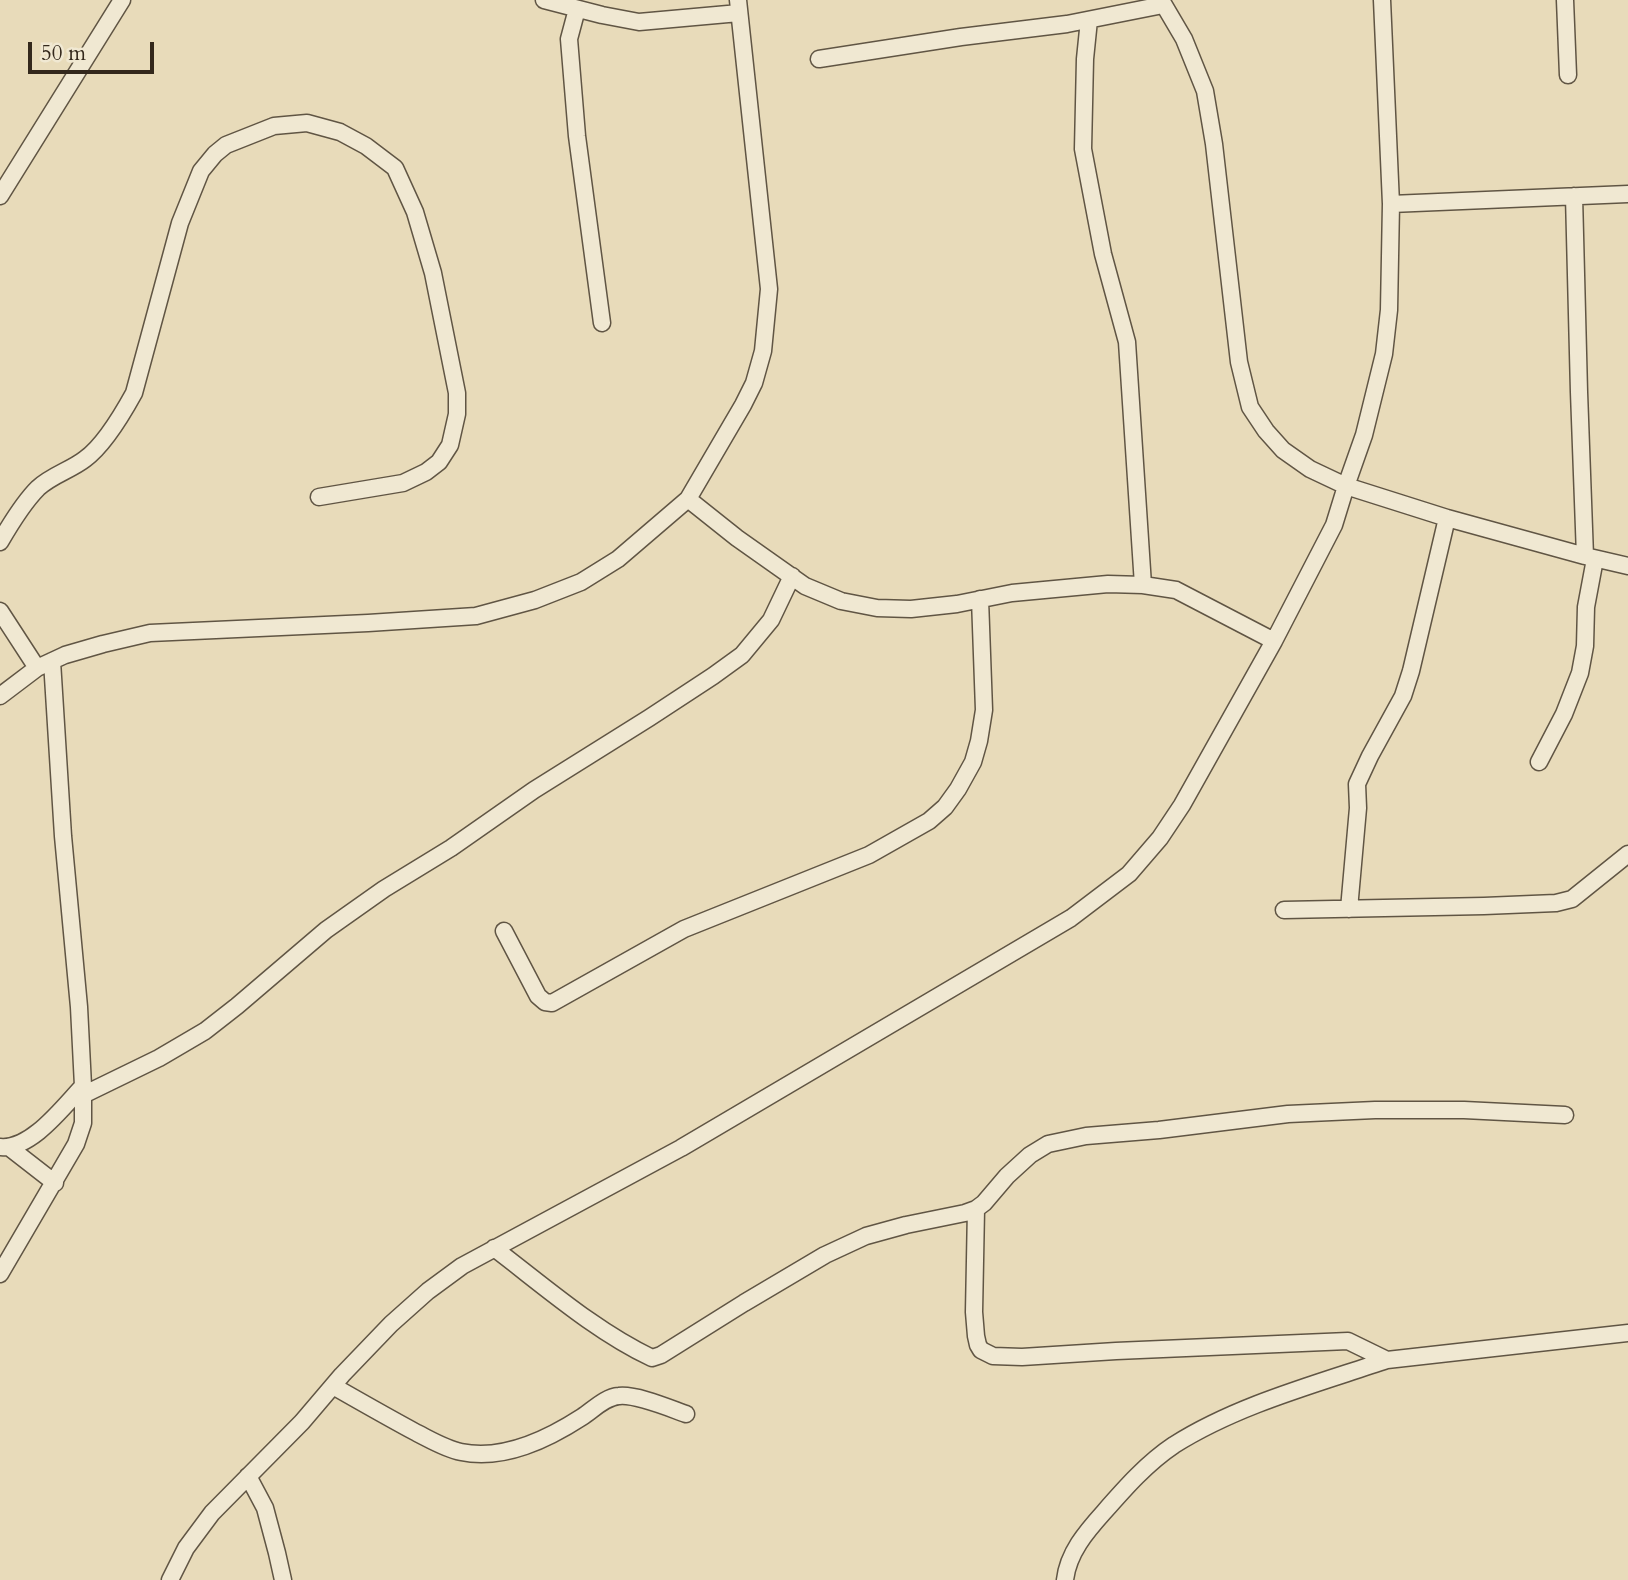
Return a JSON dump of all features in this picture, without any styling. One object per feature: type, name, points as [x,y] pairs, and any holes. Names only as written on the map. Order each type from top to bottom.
[{"type":"street","points":[[0,197],[6,176],[122,0]]},
{"type":"street","points":[[0,696],[37,668],[65,655],[150,633],[476,616],[535,600],[581,582],[618,559],[688,499],[743,405],[754,383],[763,351],[769,289],[739,6],[639,22],[544,0]]},
{"type":"street","points":[[170,1580],[186,1548],[212,1513],[303,1422],[391,1324],[428,1291],[462,1266],[681,1147],[1071,918],[1129,874],[1167,827],[1274,641],[1334,525],[1364,435],[1384,354],[1389,310],[1391,204],[1382,0]]},
{"type":"street","points":[[1565,0],[1568,75]]},
{"type":"street","points":[[820,59],[1066,24],[1162,3],[1184,39],[1205,91],[1214,144],[1239,362],[1250,407],[1266,431],[1283,450],[1310,469],[1346,486],[1447,518],[1628,566]]},
{"type":"street","points":[[577,9],[569,39],[578,136],[602,323]]},
{"type":"street","points":[[1089,20],[1085,59],[1083,149],[1103,254],[1127,342],[1143,584]]},
{"type":"street","points":[[0,542],[25,503],[40,486],[88,457],[111,430],[130,401],[180,223],[201,171],[226,145],[274,126],[307,123],[340,132],[366,146],[395,168],[415,212],[433,273],[457,393],[457,414],[450,445],[439,461],[426,472],[403,483],[318,497]]},
{"type":"street","points":[[1391,204],[1628,194]]},
{"type":"street","points":[[1539,761],[1564,714],[1580,673],[1585,646],[1590,558],[1578,391],[1574,196]]},
{"type":"street","points":[[688,499],[805,586],[841,601],[877,608],[912,609],[1012,593],[1143,584],[1176,590],[1274,641]]},
{"type":"street","points":[[1349,909],[1358,808],[1357,784],[1403,695],[1447,518]]},
{"type":"street","points":[[55,1183],[5,1148],[43,1129],[83,1091],[159,1058],[205,1031],[327,930],[375,896],[742,655],[771,621],[792,576]]},
{"type":"street","points":[[503,931],[538,996],[545,1002],[552,1003],[684,929],[869,855],[929,821],[945,807],[958,789],[973,762],[979,741],[984,710],[980,599]]},
{"type":"street","points":[[0,611],[37,668]]},
{"type":"street","points":[[0,1274],[55,1183],[76,1144],[83,1123],[79,1007],[63,836],[52,661]]},
{"type":"street","points":[[1284,910],[1556,903],[1572,899],[1628,854]]},
{"type":"street","points":[[494,1248],[620,1342],[652,1358],[825,1255],[866,1236],[906,1224],[976,1209],[1030,1155],[1048,1144],[1086,1136],[1288,1114],[1375,1110],[1565,1115]]},
{"type":"street","points":[[976,1209],[976,1336],[981,1350],[993,1356],[1022,1357],[1348,1341],[1387,1360]]},
{"type":"street","points":[[1065,1580],[1068,1564],[1076,1547],[1129,1483],[1173,1446],[1262,1402],[1387,1360],[1628,1333]]},
{"type":"street","points":[[333,1386],[439,1444],[460,1452],[480,1454],[507,1452],[543,1439],[618,1396],[641,1399],[686,1413]]},
{"type":"street","points":[[248,1476],[265,1508],[283,1580]]}]
